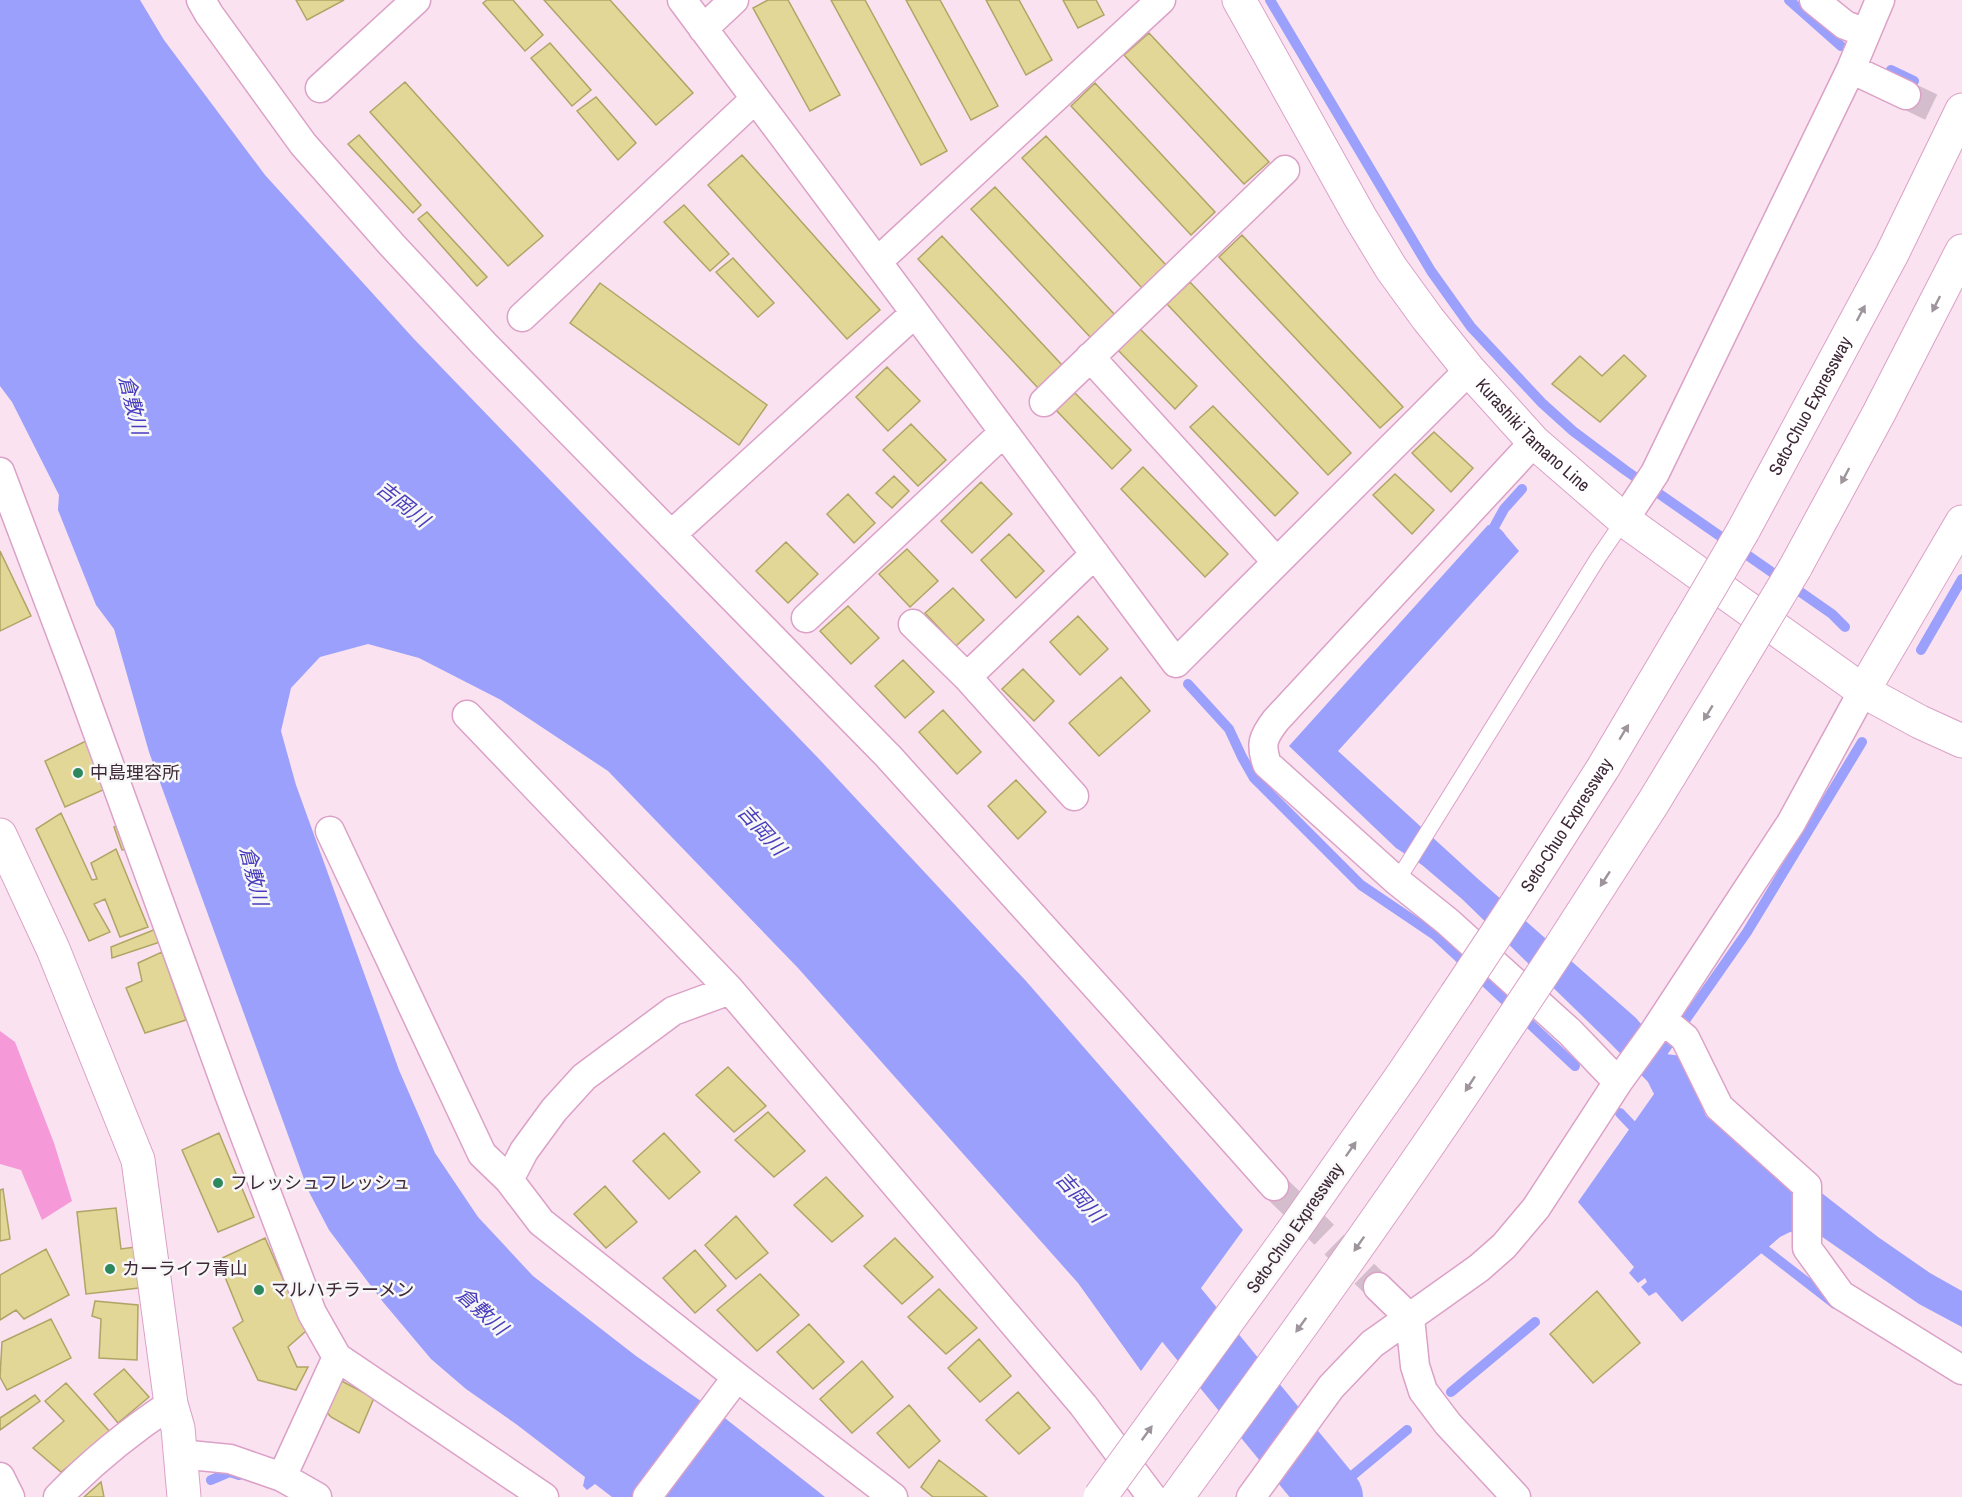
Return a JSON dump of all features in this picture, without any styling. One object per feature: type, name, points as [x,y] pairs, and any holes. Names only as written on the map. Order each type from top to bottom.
[{"type":"main road","name":"Kurashiki Tamano Line","points":[[1239,0],[1360,217],[1391,268],[1469,370],[1534,442],[1631,512],[1863,691],[1920,722],[1962,741]]},
{"type":"main road","name":"Seto-Chuo Expressway","points":[[1100,1497],[1293,1231],[1403,1074],[1515,906],[1603,768],[1743,531],[1892,254],[1962,110]]},
{"type":"main road","points":[[1177,1497],[1457,1104],[1647,813],[1795,568],[1879,413],[1962,251]]},
{"type":"main road","points":[[1863,691],[1962,522]]},
{"type":"main road","points":[[0,836],[53,949],[138,1160],[171,1404],[178,1428],[184,1497]]},
{"type":"street","points":[[201,0],[303,144],[392,245],[485,345],[888,756],[1274,1186]]},
{"type":"street","points":[[320,88],[416,0]]},
{"type":"street","points":[[682,0],[1176,663],[1469,370]]},
{"type":"street","points":[[703,29],[734,0]]},
{"type":"street","points":[[877,262],[1161,0]]},
{"type":"street","points":[[1814,0],[1845,25],[1866,33]]},
{"type":"street","points":[[1631,512],[1655,473],[1851,69],[1880,0]]},
{"type":"street","points":[[1851,69],[1906,95]]},
{"type":"street","points":[[522,317],[755,99]]},
{"type":"street","points":[[1044,402],[1285,170]]},
{"type":"street","points":[[670,535],[915,313]]},
{"type":"street","points":[[1090,357],[1276,561]]},
{"type":"street","points":[[806,618],[1004,432]]},
{"type":"street","points":[[1534,442],[1265,734],[1262,750],[1267,764],[1403,872],[1456,929],[1569,1032],[1624,1074]]},
{"type":"street","points":[[0,472],[312,1313],[337,1357],[544,1497]]},
{"type":"street","points":[[967,677],[1095,554]]},
{"type":"street","points":[[913,624],[967,677],[1074,796]]},
{"type":"street","points":[[1251,1497],[1331,1387],[1372,1344],[1479,1268],[1504,1246],[1536,1208],[1624,1074],[1668,1029],[1791,823],[1863,691]]},
{"type":"street","points":[[467,715],[730,990],[1083,1405],[1152,1497]]},
{"type":"street","points":[[330,831],[482,1154],[509,1180],[541,1222],[733,1382],[893,1497]]},
{"type":"street","points":[[509,1180],[524,1151],[554,1110],[584,1077],[673,1011],[730,990]]},
{"type":"street","points":[[1668,1029],[1719,1107],[1807,1186],[1807,1248],[1841,1295],[1962,1370]]},
{"type":"street","points":[[1378,1287],[1410,1318],[1415,1366],[1423,1391],[1448,1424],[1516,1497]]},
{"type":"street","points":[[274,1474],[337,1357]]},
{"type":"street","points":[[647,1497],[733,1382]]},
{"type":"street","points":[[58,1497],[82,1472],[144,1422],[171,1404]]},
{"type":"street","points":[[179,1454],[230,1458],[274,1474],[317,1497]]},
{"type":"street","points":[[0,1477],[10,1497]]},
{"type":"lane","points":[[1403,872],[1592,568],[1631,512]]},
{"type":"shaded area","points":[[0,1031],[15,1042],[54,1143],[72,1201],[42,1220],[21,1170],[0,1164]]},
{"type":"water","name":"倉敷川","points":[[0,0],[140,0],[164,40],[265,175],[414,339],[820,760],[1026,981],[1243,1230],[1141,1371],[1078,1283],[798,968],[608,771],[501,700],[419,658],[368,644],[320,657],[291,688],[281,731],[296,785],[399,1070],[435,1153],[478,1217],[533,1276],[636,1356],[721,1415],[825,1497],[612,1497],[595,1484],[587,1490],[583,1486],[585,1477],[466,1389],[431,1359],[383,1302],[329,1230],[308,1190],[149,752],[114,629],[96,605],[58,510],[59,495],[12,402],[0,386]]},
{"type":"water","points":[[1488,525],[1501,530],[1519,551],[1338,751],[1477,878],[1636,1018],[1666,1054],[1682,1056],[1706,1116],[1796,1192],[1823,1194],[1878,1237],[1930,1273],[1962,1291],[1962,1327],[1919,1304],[1818,1234],[1790,1232],[1780,1237],[1682,1322],[1656,1292],[1649,1296],[1641,1287],[1647,1282],[1645,1278],[1638,1283],[1629,1273],[1634,1267],[1578,1202],[1654,1094],[1648,1082],[1462,899],[1422,865],[1396,848],[1289,746]]},
{"type":"building","points":[[296,0],[344,0],[307,20]]},
{"type":"building","points":[[487,0],[513,0],[543,35],[525,51],[483,3]]},
{"type":"building","points":[[544,0],[610,0],[693,93],[656,125]]},
{"type":"building","points":[[768,0],[788,0],[840,95],[810,111],[753,8]]},
{"type":"building","points":[[831,0],[865,0],[947,151],[921,165]]},
{"type":"building","points":[[906,0],[940,0],[998,106],[971,120]]},
{"type":"building","points":[[986,0],[1019,0],[1052,60],[1026,75]]},
{"type":"building","points":[[1063,0],[1096,0],[1104,15],[1078,28]]},
{"type":"building","points":[[1149,33],[1269,162],[1244,184],[1124,55]]},
{"type":"building","points":[[550,43],[591,90],[572,106],[531,58]]},
{"type":"building","points":[[405,82],[543,236],[508,266],[370,112]]},
{"type":"building","points":[[1095,83],[1215,212],[1191,235],[1071,106]]},
{"type":"building","points":[[596,97],[636,143],[618,160],[577,111]]},
{"type":"building","points":[[359,135],[421,205],[413,213],[348,144]]},
{"type":"building","points":[[1046,136],[1166,265],[1142,288],[1022,158]]},
{"type":"building","points":[[742,155],[880,310],[847,339],[708,185]]},
{"type":"building","points":[[995,187],[1116,316],[1091,338],[971,209]]},
{"type":"building","points":[[684,205],[729,254],[710,271],[664,222]]},
{"type":"building","points":[[427,212],[487,277],[477,286],[418,219]]},
{"type":"building","points":[[1242,235],[1403,407],[1380,428],[1219,257]]},
{"type":"building","points":[[942,236],[1062,365],[1038,388],[918,259]]},
{"type":"building","points":[[733,258],[774,303],[758,317],[716,272]]},
{"type":"building","points":[[1190,282],[1351,453],[1328,475],[1167,304]]},
{"type":"building","points":[[600,283],[767,405],[739,445],[570,323]]},
{"type":"building","points":[[1137,326],[1197,386],[1175,409],[1115,347]]},
{"type":"building","points":[[1624,355],[1646,376],[1600,422],[1552,384],[1580,356],[1602,376]]},
{"type":"building","points":[[887,367],[920,401],[888,431],[856,397]]},
{"type":"building","points":[[1075,393],[1131,450],[1112,469],[1056,410]]},
{"type":"building","points":[[1213,406],[1298,493],[1275,516],[1190,427]]},
{"type":"building","points":[[911,424],[946,460],[918,486],[883,450]]},
{"type":"building","points":[[1434,432],[1473,468],[1451,492],[1412,453]]},
{"type":"building","points":[[1143,467],[1228,554],[1205,577],[1121,489]]},
{"type":"building","points":[[1395,474],[1434,510],[1412,534],[1373,495]]},
{"type":"building","points":[[894,476],[909,491],[892,508],[876,493]]},
{"type":"building","points":[[981,482],[1012,514],[972,553],[941,521]]},
{"type":"building","points":[[848,494],[875,523],[854,543],[827,514]]},
{"type":"building","points":[[1009,534],[1044,571],[1016,598],[981,560]]},
{"type":"building","points":[[786,542],[818,574],[788,603],[756,571]]},
{"type":"building","points":[[907,549],[938,581],[910,607],[879,574]]},
{"type":"building","points":[[0,551],[31,616],[0,631]]},
{"type":"building","points":[[953,588],[984,620],[956,646],[925,613]]},
{"type":"building","points":[[848,606],[879,638],[851,664],[820,631]]},
{"type":"building","points":[[1078,616],[1108,649],[1080,675],[1050,642]]},
{"type":"building","points":[[903,660],[934,692],[905,718],[875,686]]},
{"type":"building","points":[[1023,669],[1054,701],[1034,721],[1002,689]]},
{"type":"building","points":[[1121,677],[1150,711],[1099,756],[1069,723]]},
{"type":"building","points":[[943,710],[981,752],[957,774],[919,732]]},
{"type":"building","name":"中島理容所","points":[[90,739],[112,786],[65,807],[45,761]]},
{"type":"building","points":[[1016,780],[1046,812],[1018,839],[988,806]]},
{"type":"building","points":[[61,813],[92,880],[97,879],[91,863],[116,849],[148,927],[120,937],[105,899],[94,904],[110,932],[89,941],[36,829]]},
{"type":"building","points":[[127,823],[136,848],[122,850],[114,827]]},
{"type":"building","points":[[156,929],[160,942],[112,958],[111,947]]},
{"type":"building","points":[[162,952],[186,1020],[145,1033],[126,988],[142,981],[138,963]]},
{"type":"building","points":[[728,1067],[766,1106],[734,1132],[696,1095]]},
{"type":"building","points":[[768,1112],[805,1151],[774,1177],[735,1140]]},
{"type":"building","name":"フレッシュフレッシュ","points":[[219,1133],[254,1217],[218,1232],[182,1150]]},
{"type":"building","points":[[664,1133],[700,1172],[669,1199],[633,1161]]},
{"type":"building","points":[[826,1177],[863,1216],[832,1242],[794,1205]]},
{"type":"building","points":[[605,1186],[637,1222],[606,1248],[574,1214]]},
{"type":"building","points":[[3,1189],[10,1239],[0,1241],[0,1190]]},
{"type":"building","name":"カーライフ青山","points":[[116,1208],[121,1249],[135,1247],[139,1288],[86,1294],[77,1212]]},
{"type":"building","points":[[736,1216],[768,1253],[736,1279],[705,1245]]},
{"type":"building","name":"マルハチラーメン","points":[[265,1238],[306,1331],[288,1347],[297,1367],[308,1367],[296,1390],[258,1380],[233,1328],[243,1321],[218,1260]]},
{"type":"building","points":[[895,1238],[933,1277],[902,1304],[864,1266]]},
{"type":"building","points":[[46,1249],[69,1295],[24,1319],[16,1310],[0,1320],[0,1275]]},
{"type":"building","points":[[695,1250],[726,1286],[695,1313],[663,1278]]},
{"type":"building","points":[[760,1274],[799,1315],[757,1351],[717,1310]]},
{"type":"building","points":[[939,1289],[977,1328],[946,1354],[908,1317]]},
{"type":"building","points":[[1597,1291],[1640,1343],[1593,1383],[1550,1334]]},
{"type":"building","points":[[95,1301],[138,1305],[137,1360],[99,1358],[101,1319],[92,1316]]},
{"type":"building","points":[[51,1319],[71,1358],[7,1390],[0,1377],[2,1342]]},
{"type":"building","points":[[809,1324],[844,1362],[813,1389],[777,1352]]},
{"type":"building","points":[[979,1339],[1011,1376],[980,1402],[948,1368]]},
{"type":"building","points":[[862,1361],[893,1397],[852,1433],[820,1399]]},
{"type":"building","points":[[124,1369],[149,1397],[118,1423],[94,1394]]},
{"type":"building","points":[[334,1377],[374,1398],[359,1433],[331,1417],[319,1404]]},
{"type":"building","points":[[66,1383],[111,1433],[61,1472],[33,1448],[64,1421],[45,1401]]},
{"type":"building","points":[[1018,1392],[1050,1428],[1019,1454],[986,1420]]},
{"type":"building","points":[[35,1395],[40,1401],[0,1430],[0,1418]]},
{"type":"building","points":[[909,1405],[940,1441],[909,1468],[877,1433]]},
{"type":"building","points":[[939,1460],[987,1497],[933,1497],[921,1487]]},
{"type":"building","points":[[101,1482],[104,1497],[84,1497]]},
{"type":"waterway","points":[[1270,0],[1431,271],[1471,327],[1542,403],[1573,431],[1625,470],[1832,614],[1845,627]]},
{"type":"waterway","points":[[1789,0],[1841,46]]},
{"type":"waterway","points":[[1891,70],[1914,81]]},
{"type":"waterway","points":[[1500,536],[1493,529],[1504,509],[1522,489]]},
{"type":"waterway","points":[[1921,650],[1962,579]]},
{"type":"waterway","points":[[1188,684],[1229,729],[1254,778],[1361,885],[1435,935],[1575,1066]]},
{"type":"waterway","points":[[1656,1062],[1747,932],[1862,742]]},
{"type":"waterway","points":[[1620,1113],[1639,1133]]},
{"type":"waterway","points":[[1755,1242],[1835,1304]]},
{"type":"waterway","name":"吉岡川","points":[[1125,1248],[1331,1497]]},
{"type":"waterway","points":[[1451,1392],[1535,1322]]},
{"type":"waterway","points":[[1329,1495],[1407,1430]]},
{"type":"waterway","points":[[211,1480],[230,1472],[239,1475]]},
{"type":"tunnel","points":[[1906,95],[1962,122]]},
{"type":"tunnel","points":[[1274,1186],[1378,1287]]},
{"type":"place","name":"中島理容所","points":[[78,773]]},
{"type":"place","name":"フレッシュフレッシュ","points":[[218,1183]]},
{"type":"place","name":"カーライフ青山","points":[[110,1269]]},
{"type":"place","name":"マルハチラーメン","points":[[259,1290]]}]
